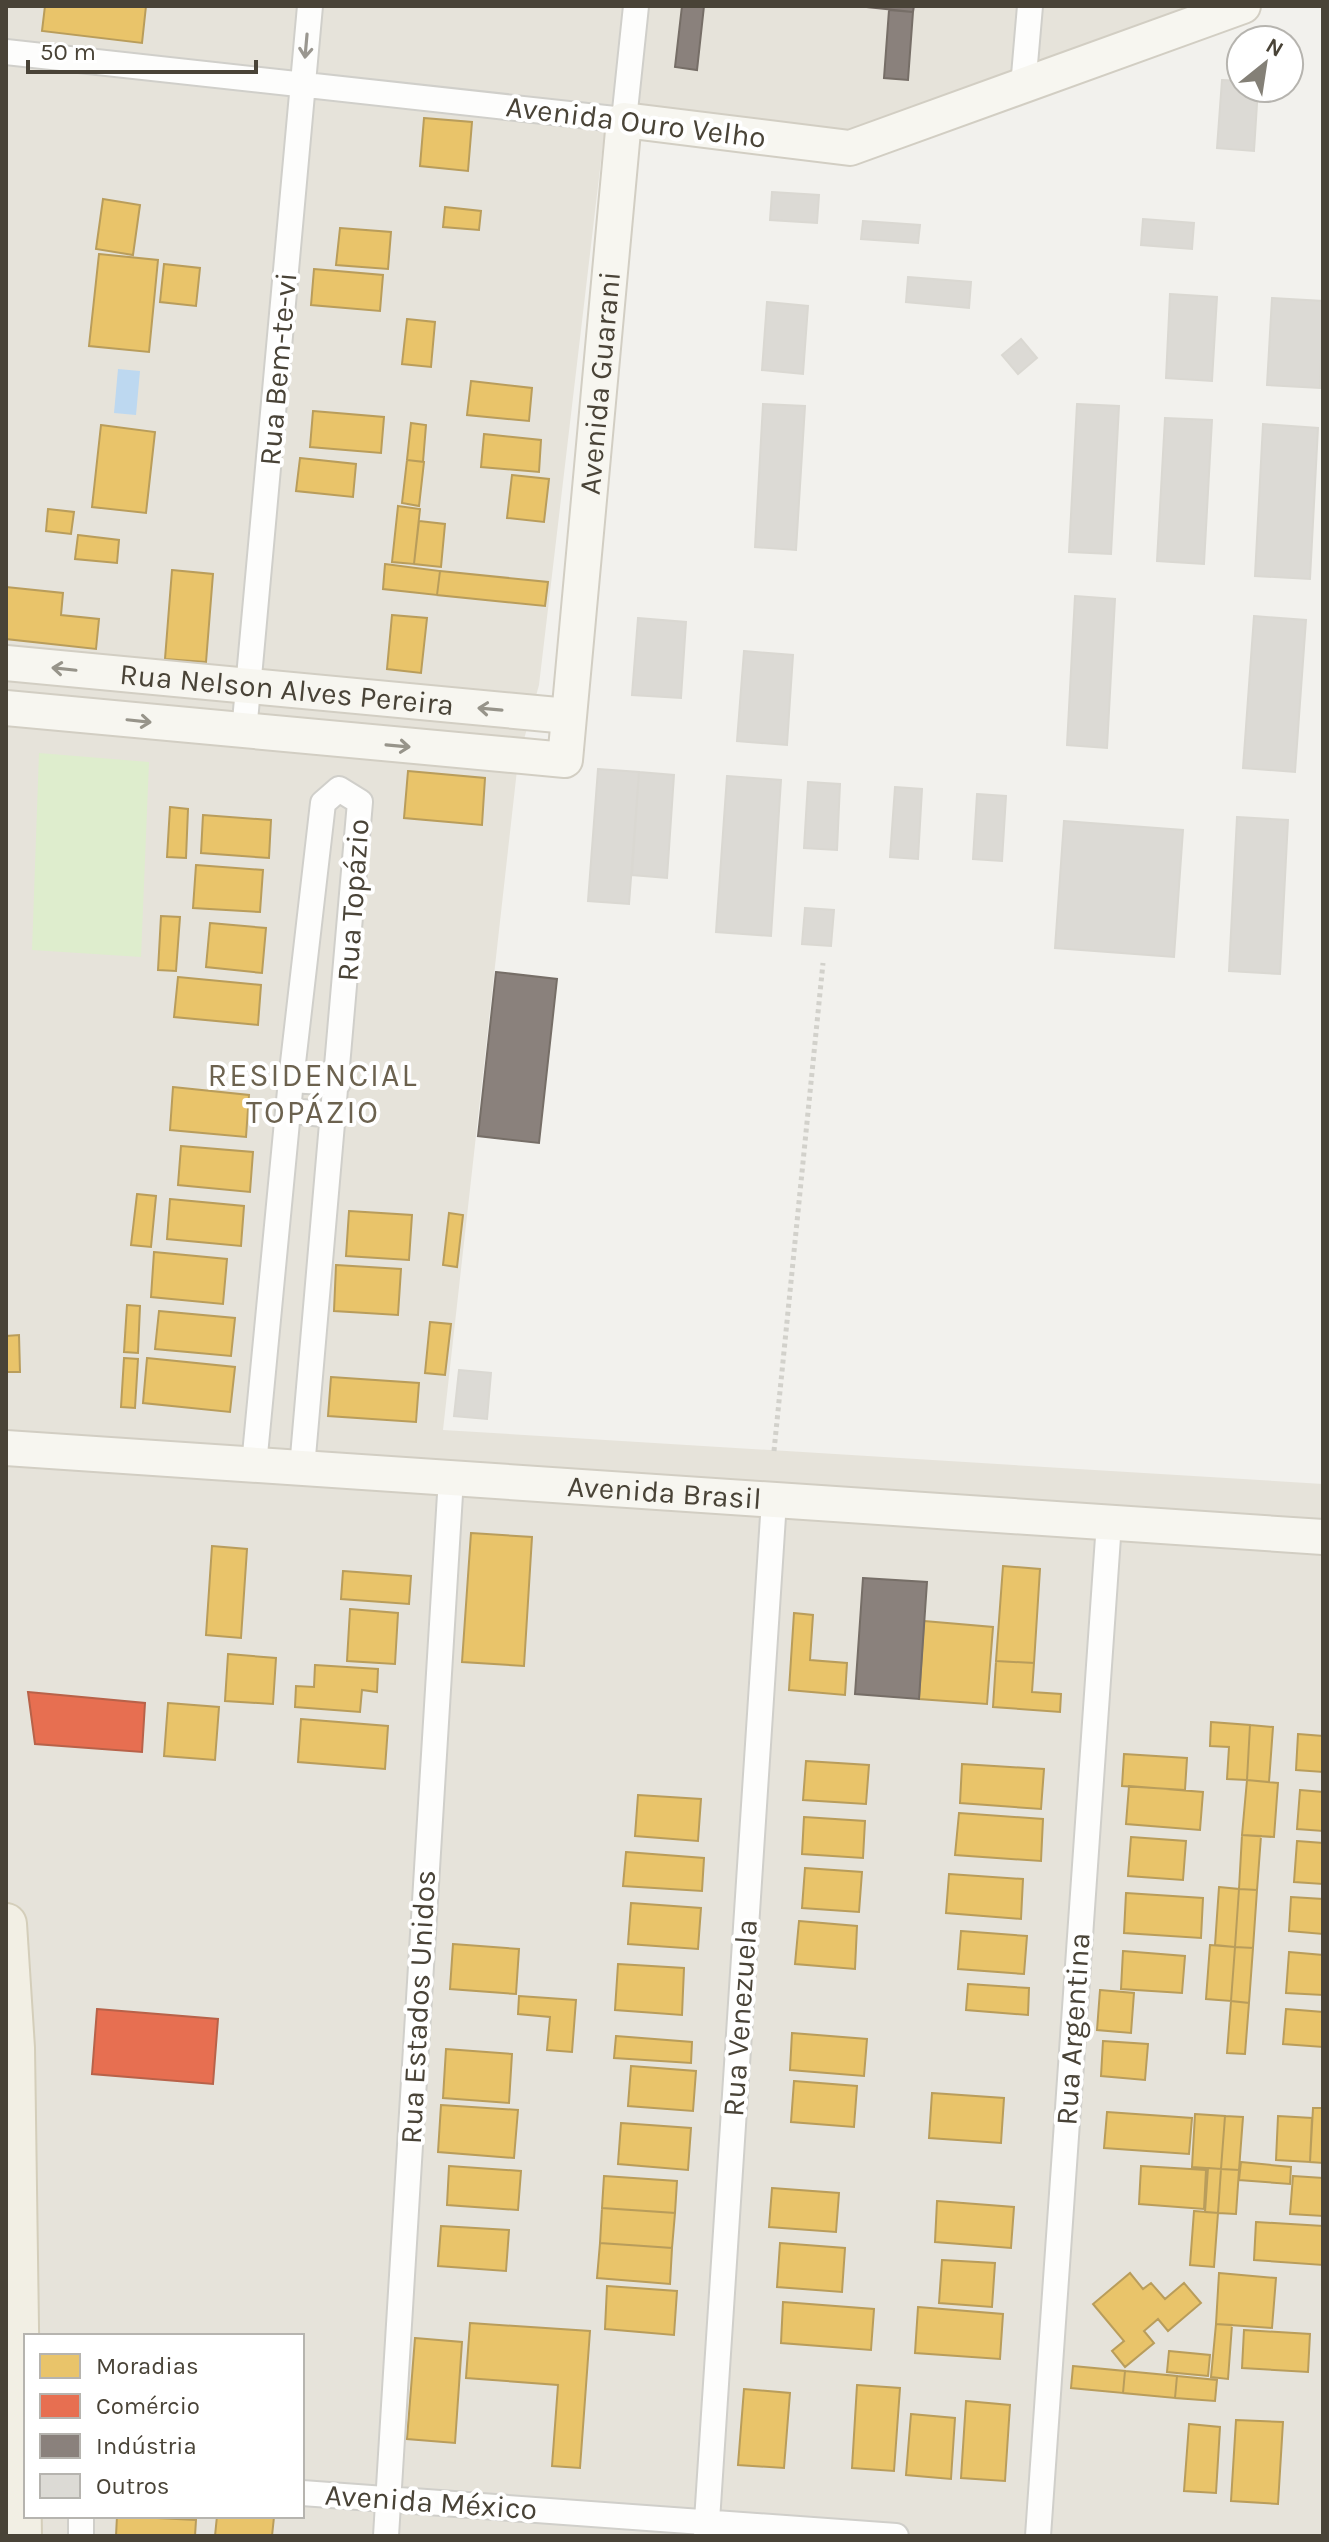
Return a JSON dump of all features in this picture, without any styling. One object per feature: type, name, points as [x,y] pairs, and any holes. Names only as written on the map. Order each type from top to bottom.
[{"type":"main road","points":[[6,1924],[14,2048],[24,2473],[21,2536]]},
{"type":"street","name":"Rua Bem-te-vi","points":[[244,732],[310,6]]},
{"type":"street","name":"Avenida Guarani","points":[[565,760],[636,6]]},
{"type":"street","points":[[1023,87],[1030,6]]},
{"type":"street","name":"Avenida Ouro Velho","points":[[6,52],[850,148],[1023,87],[1096,56],[1243,6]]},
{"type":"street","name":"Rua Nelson Alves Pereira","points":[[6,663],[568,716]]},
{"type":"street","name":"Rua Nelson Alves Pereira","points":[[6,708],[565,760]]},
{"type":"street","name":"Rua Topázio","points":[[254,1465],[291,1111],[291,1080],[323,803],[339,789],[360,802],[338,1083],[302,1468]]},
{"type":"street","points":[[291,1080],[338,1083]]},
{"type":"street","points":[[291,1111],[335,1115]]},
{"type":"street","name":"Avenida Brasil","points":[[6,1448],[1323,1537]]},
{"type":"street","name":"Rua Estados Unidos","points":[[386,2536],[451,1478]]},
{"type":"street","name":"Rua Venezuela","points":[[706,2529],[774,1501]]},
{"type":"street","name":"Rua Argentina","points":[[1038,2536],[1109,1523]]},
{"type":"street","name":"Avenida México","points":[[304,2493],[706,2529],[896,2536]]},
{"type":"path","points":[[774,1451],[823,963]]},
{"type":"shaded area","points":[[6,6],[1222,6],[1009,81],[841,132],[607,110],[539,685],[518,761],[443,1430],[1323,1484],[1323,2536],[6,2536]]},
{"type":"green space","points":[[39,753],[149,762],[141,957],[32,950]]},
{"type":"water","points":[[118,369],[140,371],[136,415],[114,413]]},
{"type":"building: Moradias","points":[[45,6],[146,6],[142,43],[42,31]]},
{"type":"building: Moradias","points":[[424,118],[472,122],[468,171],[420,166]]},
{"type":"building: Moradias","points":[[103,199],[140,205],[133,255],[96,249]]},
{"type":"building: Moradias","points":[[445,207],[481,211],[479,230],[443,227]]},
{"type":"building: Moradias","points":[[340,228],[391,232],[388,269],[336,265]]},
{"type":"building: Moradias","points":[[99,254],[158,260],[149,352],[89,346]]},
{"type":"building: Moradias","points":[[164,264],[200,268],[196,306],[160,302]]},
{"type":"building: Moradias","points":[[314,269],[383,275],[380,311],[311,305]]},
{"type":"building: Moradias","points":[[407,319],[435,322],[431,367],[402,364]]},
{"type":"building: Moradias","points":[[471,381],[532,388],[529,421],[467,415]]},
{"type":"building: Moradias","points":[[313,411],[384,417],[381,453],[310,447]]},
{"type":"building: Moradias","points":[[411,423],[426,425],[423,462],[407,460]]},
{"type":"building: Moradias","points":[[101,425],[155,432],[146,513],[92,507]]},
{"type":"building: Moradias","points":[[484,434],[541,440],[539,472],[481,467]]},
{"type":"building: Moradias","points":[[300,458],[356,464],[353,497],[296,491]]},
{"type":"building: Moradias","points":[[407,460],[424,462],[419,506],[402,503]]},
{"type":"building: Moradias","points":[[512,475],[549,479],[544,522],[507,518]]},
{"type":"building: Moradias","points":[[398,506],[420,509],[414,564],[392,562]]},
{"type":"building: Moradias","points":[[48,509],[74,512],[71,534],[46,531]]},
{"type":"building: Moradias","points":[[419,521],[445,524],[441,567],[414,564]]},
{"type":"building: Moradias","points":[[78,535],[119,540],[117,563],[75,559]]},
{"type":"building: Moradias","points":[[385,564],[440,571],[437,595],[383,589]]},
{"type":"building: Moradias","points":[[172,570],[213,574],[206,662],[165,659]]},
{"type":"building: Moradias","points":[[440,571],[548,582],[545,606],[437,595]]},
{"type":"building: Moradias","points":[[6,587],[63,593],[61,615],[99,619],[96,649],[6,639]]},
{"type":"building: Moradias","points":[[392,615],[427,618],[421,673],[387,669]]},
{"type":"building: Moradias","points":[[408,771],[485,778],[482,825],[404,818]]},
{"type":"building: Moradias","points":[[170,807],[188,809],[186,858],[167,857]]},
{"type":"building: Moradias","points":[[203,815],[271,820],[269,858],[201,853]]},
{"type":"building: Moradias","points":[[196,865],[263,870],[260,912],[193,908]]},
{"type":"building: Moradias","points":[[161,916],[180,917],[176,971],[158,970]]},
{"type":"building: Moradias","points":[[210,923],[266,928],[262,973],[206,967]]},
{"type":"building: Moradias","points":[[178,977],[261,985],[258,1025],[174,1017]]},
{"type":"building: Moradias","points":[[173,1087],[249,1095],[246,1137],[170,1130]]},
{"type":"building: Moradias","points":[[181,1146],[253,1152],[250,1192],[178,1185]]},
{"type":"building: Moradias","points":[[137,1194],[156,1196],[151,1247],[131,1245]]},
{"type":"building: Moradias","points":[[170,1199],[244,1206],[241,1246],[167,1239]]},
{"type":"building: Moradias","points":[[349,1211],[412,1215],[409,1260],[346,1256]]},
{"type":"building: Moradias","points":[[449,1213],[463,1215],[457,1267],[443,1265]]},
{"type":"building: Moradias","points":[[154,1252],[227,1259],[223,1304],[151,1297]]},
{"type":"building: Moradias","points":[[336,1265],[401,1269],[398,1315],[334,1311]]},
{"type":"building: Moradias","points":[[127,1305],[140,1306],[138,1353],[124,1352]]},
{"type":"building: Moradias","points":[[159,1311],[235,1318],[231,1356],[155,1349]]},
{"type":"building: Moradias","points":[[430,1322],[451,1324],[445,1375],[425,1373]]},
{"type":"building: Moradias","points":[[19,1335],[20,1372],[6,1372],[6,1336]]},
{"type":"building: Moradias","points":[[124,1358],[138,1359],[135,1408],[121,1407]]},
{"type":"building: Moradias","points":[[147,1358],[235,1367],[230,1412],[143,1403]]},
{"type":"building: Moradias","points":[[331,1377],[419,1383],[416,1422],[328,1416]]},
{"type":"building: Moradias","points":[[471,1533],[532,1537],[524,1666],[462,1662]]},
{"type":"building: Moradias","points":[[212,1546],[247,1549],[241,1638],[206,1635]]},
{"type":"building: Moradias","points":[[1003,1566],[1040,1569],[1034,1663],[996,1661]]},
{"type":"building: Moradias","points":[[343,1571],[411,1576],[409,1604],[341,1599]]},
{"type":"building: Moradias","points":[[350,1609],[398,1613],[395,1664],[347,1661]]},
{"type":"building: Moradias","points":[[794,1613],[813,1615],[810,1660],[847,1663],[845,1695],[789,1690]]},
{"type":"building: Moradias","points":[[924,1621],[993,1627],[987,1704],[919,1699]]},
{"type":"building: Moradias","points":[[228,1654],[276,1658],[273,1704],[225,1701]]},
{"type":"building: Moradias","points":[[996,1661],[1034,1663],[1032,1692],[1061,1694],[1060,1712],[993,1707]]},
{"type":"building: Moradias","points":[[315,1665],[378,1669],[377,1692],[362,1690],[360,1712],[295,1707],[296,1686],[314,1687]]},
{"type":"building: Moradias","points":[[168,1703],[219,1707],[215,1760],[164,1756]]},
{"type":"building: Moradias","points":[[301,1719],[388,1726],[385,1769],[298,1762]]},
{"type":"building: Moradias","points":[[1211,1722],[1250,1725],[1247,1780],[1227,1779],[1229,1747],[1210,1746]]},
{"type":"building: Moradias","points":[[1250,1725],[1273,1727],[1269,1782],[1247,1780]]},
{"type":"building: Moradias","points":[[1298,1734],[1323,1736],[1323,1772],[1296,1770]]},
{"type":"building: Moradias","points":[[1124,1754],[1187,1758],[1185,1790],[1122,1786]]},
{"type":"building: Moradias","points":[[806,1761],[869,1765],[866,1804],[803,1800]]},
{"type":"building: Moradias","points":[[962,1764],[1044,1769],[1041,1809],[960,1803]]},
{"type":"building: Moradias","points":[[1247,1780],[1278,1783],[1274,1837],[1242,1835]]},
{"type":"building: Moradias","points":[[1129,1786],[1203,1792],[1200,1830],[1126,1824]]},
{"type":"building: Moradias","points":[[1300,1790],[1323,1792],[1323,1831],[1297,1829]]},
{"type":"building: Moradias","points":[[638,1795],[701,1799],[698,1841],[635,1836]]},
{"type":"building: Moradias","points":[[959,1813],[1043,1819],[1041,1861],[955,1855]]},
{"type":"building: Moradias","points":[[804,1817],[865,1821],[863,1858],[802,1854]]},
{"type":"building: Moradias","points":[[1242,1835],[1261,1836],[1257,1890],[1239,1889]]},
{"type":"building: Moradias","points":[[1131,1837],[1186,1841],[1183,1880],[1128,1876]]},
{"type":"building: Moradias","points":[[1297,1841],[1323,1843],[1323,1884],[1294,1882]]},
{"type":"building: Moradias","points":[[626,1852],[704,1858],[702,1891],[623,1886]]},
{"type":"building: Moradias","points":[[805,1868],[862,1872],[859,1912],[802,1908]]},
{"type":"building: Moradias","points":[[949,1874],[1023,1879],[1021,1919],[946,1913]]},
{"type":"building: Moradias","points":[[1219,1887],[1239,1889],[1235,1947],[1215,1945]]},
{"type":"building: Moradias","points":[[1239,1889],[1257,1890],[1253,1948],[1235,1947]]},
{"type":"building: Moradias","points":[[1126,1893],[1203,1898],[1201,1938],[1124,1933]]},
{"type":"building: Moradias","points":[[1291,1897],[1323,1899],[1323,1934],[1289,1931]]},
{"type":"building: Moradias","points":[[631,1903],[701,1908],[698,1949],[628,1944]]},
{"type":"building: Moradias","points":[[799,1921],[857,1926],[855,1969],[795,1964]]},
{"type":"building: Moradias","points":[[961,1931],[1027,1936],[1024,1974],[958,1969]]},
{"type":"building: Moradias","points":[[453,1944],[519,1949],[516,1994],[450,1989]]},
{"type":"building: Moradias","points":[[1210,1945],[1235,1947],[1231,2001],[1206,1999]]},
{"type":"building: Moradias","points":[[1235,1947],[1253,1948],[1249,2003],[1231,2001]]},
{"type":"building: Moradias","points":[[1123,1951],[1185,1956],[1182,1993],[1121,1989]]},
{"type":"building: Moradias","points":[[1289,1952],[1323,1955],[1323,1995],[1286,1993]]},
{"type":"building: Moradias","points":[[618,1964],[684,1968],[682,2015],[615,2010]]},
{"type":"building: Moradias","points":[[968,1984],[1029,1988],[1028,2015],[966,2010]]},
{"type":"building: Moradias","points":[[1100,1990],[1134,1993],[1131,2033],[1097,2030]]},
{"type":"building: Moradias","points":[[519,1996],[576,2000],[572,2052],[547,2050],[550,2017],[518,2014]]},
{"type":"building: Moradias","points":[[1231,2001],[1249,2003],[1245,2054],[1227,2053]]},
{"type":"building: Moradias","points":[[1286,2009],[1323,2012],[1323,2047],[1283,2044]]},
{"type":"building: Moradias","points":[[792,2033],[867,2039],[864,2076],[790,2070]]},
{"type":"building: Moradias","points":[[616,2036],[692,2042],[691,2063],[614,2058]]},
{"type":"building: Moradias","points":[[1103,2041],[1148,2044],[1145,2080],[1101,2076]]},
{"type":"building: Moradias","points":[[446,2049],[512,2054],[509,2103],[443,2098]]},
{"type":"building: Moradias","points":[[631,2066],[696,2071],[693,2111],[628,2106]]},
{"type":"building: Moradias","points":[[794,2081],[857,2086],[854,2127],[791,2122]]},
{"type":"building: Moradias","points":[[932,2093],[1004,2098],[1001,2143],[929,2138]]},
{"type":"building: Moradias","points":[[441,2105],[518,2110],[514,2158],[438,2152]]},
{"type":"building: Moradias","points":[[1313,2108],[1323,2108],[1323,2163],[1310,2162]]},
{"type":"building: Moradias","points":[[1107,2112],[1192,2118],[1189,2154],[1104,2148]]},
{"type":"building: Moradias","points":[[1195,2114],[1225,2116],[1221,2169],[1192,2167]]},
{"type":"building: Moradias","points":[[1225,2116],[1243,2117],[1239,2170],[1221,2169]]},
{"type":"building: Moradias","points":[[1278,2116],[1312,2118],[1310,2162],[1276,2160]]},
{"type":"building: Moradias","points":[[621,2123],[691,2128],[688,2170],[618,2164]]},
{"type":"building: Moradias","points":[[1241,2162],[1291,2167],[1290,2184],[1239,2180]]},
{"type":"building: Moradias","points":[[449,2166],[521,2171],[518,2210],[447,2205]]},
{"type":"building: Moradias","points":[[1141,2166],[1206,2170],[1204,2209],[1139,2204]]},
{"type":"building: Moradias","points":[[1208,2168],[1221,2169],[1218,2213],[1205,2212]]},
{"type":"building: Moradias","points":[[1221,2169],[1239,2170],[1236,2214],[1218,2213]]},
{"type":"building: Moradias","points":[[604,2176],[677,2181],[675,2213],[602,2208]]},
{"type":"building: Moradias","points":[[1293,2176],[1323,2178],[1323,2216],[1290,2214]]},
{"type":"building: Moradias","points":[[772,2188],[839,2193],[836,2232],[769,2227]]},
{"type":"building: Moradias","points":[[937,2201],[1014,2207],[1011,2248],[935,2242]]},
{"type":"building: Moradias","points":[[602,2208],[675,2213],[672,2248],[600,2243]]},
{"type":"building: Moradias","points":[[1194,2211],[1218,2213],[1214,2267],[1190,2265]]},
{"type":"building: Moradias","points":[[1256,2222],[1323,2226],[1323,2265],[1254,2260]]},
{"type":"building: Moradias","points":[[441,2226],[509,2230],[506,2271],[438,2266]]},
{"type":"building: Moradias","points":[[600,2243],[672,2248],[670,2284],[597,2278]]},
{"type":"building: Moradias","points":[[780,2243],[845,2248],[842,2292],[777,2287]]},
{"type":"building: Moradias","points":[[942,2260],[995,2263],[992,2307],[939,2303]]},
{"type":"building: Moradias","points":[[1130,2273],[1143,2289],[1151,2283],[1165,2299],[1184,2283],[1201,2303],[1168,2331],[1158,2319],[1144,2331],[1154,2343],[1125,2367],[1112,2351],[1124,2341],[1093,2304]]},
{"type":"building: Moradias","points":[[1219,2273],[1276,2278],[1272,2328],[1216,2324]]},
{"type":"building: Moradias","points":[[607,2286],[677,2291],[674,2335],[605,2329]]},
{"type":"building: Moradias","points":[[783,2302],[874,2309],[871,2350],[781,2343]]},
{"type":"building: Moradias","points":[[918,2307],[1003,2314],[1000,2359],[915,2353]]},
{"type":"building: Moradias","points":[[470,2323],[590,2331],[580,2468],[552,2466],[558,2385],[466,2378]]},
{"type":"building: Moradias","points":[[1216,2324],[1232,2325],[1228,2379],[1211,2377]]},
{"type":"building: Moradias","points":[[1244,2330],[1310,2334],[1308,2372],[1242,2368]]},
{"type":"building: Moradias","points":[[415,2338],[462,2342],[455,2443],[407,2439]]},
{"type":"building: Moradias","points":[[1169,2351],[1210,2355],[1208,2376],[1167,2372]]},
{"type":"building: Moradias","points":[[1073,2366],[1125,2371],[1123,2393],[1071,2388]]},
{"type":"building: Moradias","points":[[1125,2371],[1177,2376],[1175,2398],[1123,2393]]},
{"type":"building: Moradias","points":[[1177,2376],[1217,2380],[1215,2401],[1175,2398]]},
{"type":"building: Moradias","points":[[857,2385],[900,2388],[894,2471],[852,2468]]},
{"type":"building: Moradias","points":[[744,2389],[790,2393],[784,2468],[738,2465]]},
{"type":"building: Moradias","points":[[966,2401],[1010,2405],[1005,2481],[961,2478]]},
{"type":"building: Moradias","points":[[911,2414],[955,2418],[951,2479],[906,2475]]},
{"type":"building: Moradias","points":[[1236,2420],[1283,2422],[1278,2504],[1231,2501]]},
{"type":"building: Moradias","points":[[1189,2424],[1220,2427],[1216,2493],[1184,2491]]},
{"type":"building: Moradias","points":[[117,2518],[196,2520],[195,2536],[116,2536]]},
{"type":"building: Moradias","points":[[217,2518],[274,2518],[272,2536],[215,2536]]},
{"type":"building: Comércio","points":[[28,1692],[145,1703],[142,1752],[35,1744]]},
{"type":"building: Comércio","points":[[97,2009],[218,2019],[213,2084],[92,2074]]},
{"type":"building: Indústria","points":[[682,6],[704,6],[697,70],[675,67]]},
{"type":"building: Indústria","points":[[857,6],[914,6],[913,12]]},
{"type":"building: Indústria","points":[[889,10],[913,12],[908,80],[884,78]]},
{"type":"building: Indústria","points":[[496,972],[557,979],[539,1143],[478,1136]]},
{"type":"building: Indústria","points":[[863,1578],[927,1582],[919,1699],[855,1694]]},
{"type":"building: Outros","points":[[1222,80],[1225,80],[1225,104],[1257,104],[1254,151],[1217,148]]},
{"type":"building: Outros","points":[[772,192],[819,195],[817,223],[770,220]]},
{"type":"building: Outros","points":[[1143,219],[1194,223],[1192,249],[1141,245]]},
{"type":"building: Outros","points":[[863,221],[920,225],[918,243],[861,239]]},
{"type":"building: Outros","points":[[908,277],[971,282],[969,308],[906,302]]},
{"type":"building: Outros","points":[[1170,294],[1217,297],[1212,381],[1166,378]]},
{"type":"building: Outros","points":[[1272,298],[1323,301],[1320,388],[1267,385]]},
{"type":"building: Outros","points":[[767,302],[808,306],[803,374],[762,370]]},
{"type":"building: Outros","points":[[1021,339],[1037,358],[1018,374],[1002,355]]},
{"type":"building: Outros","points":[[763,404],[805,406],[796,550],[755,547]]},
{"type":"building: Outros","points":[[1077,404],[1119,406],[1111,554],[1069,552]]},
{"type":"building: Outros","points":[[1165,418],[1212,420],[1204,564],[1157,561]]},
{"type":"building: Outros","points":[[1263,424],[1318,428],[1310,579],[1255,576]]},
{"type":"building: Outros","points":[[1075,596],[1115,599],[1107,748],[1067,745]]},
{"type":"building: Outros","points":[[1254,616],[1306,620],[1295,772],[1243,768]]},
{"type":"building: Outros","points":[[638,618],[686,622],[681,698],[632,695]]},
{"type":"building: Outros","points":[[744,651],[793,655],[787,745],[737,741]]},
{"type":"building: Outros","points":[[598,769],[639,772],[629,904],[588,901]]},
{"type":"building: Outros","points":[[639,772],[674,775],[667,878],[632,875]]},
{"type":"building: Outros","points":[[727,776],[781,780],[771,936],[716,932]]},
{"type":"building: Outros","points":[[808,782],[840,784],[837,850],[804,848]]},
{"type":"building: Outros","points":[[895,787],[922,789],[918,859],[890,857]]},
{"type":"building: Outros","points":[[977,794],[1006,796],[1002,861],[973,859]]},
{"type":"building: Outros","points":[[1237,817],[1288,820],[1280,974],[1229,971]]},
{"type":"building: Outros","points":[[1064,821],[1183,830],[1174,957],[1055,948]]},
{"type":"building: Outros","points":[[805,908],[834,910],[831,946],[802,944]]},
{"type":"building: Outros","points":[[459,1370],[491,1373],[487,1419],[454,1416]]},
{"type":"district","name":"RESIDENCIAL TOPÁZIO","points":[[313,1094]]}]
